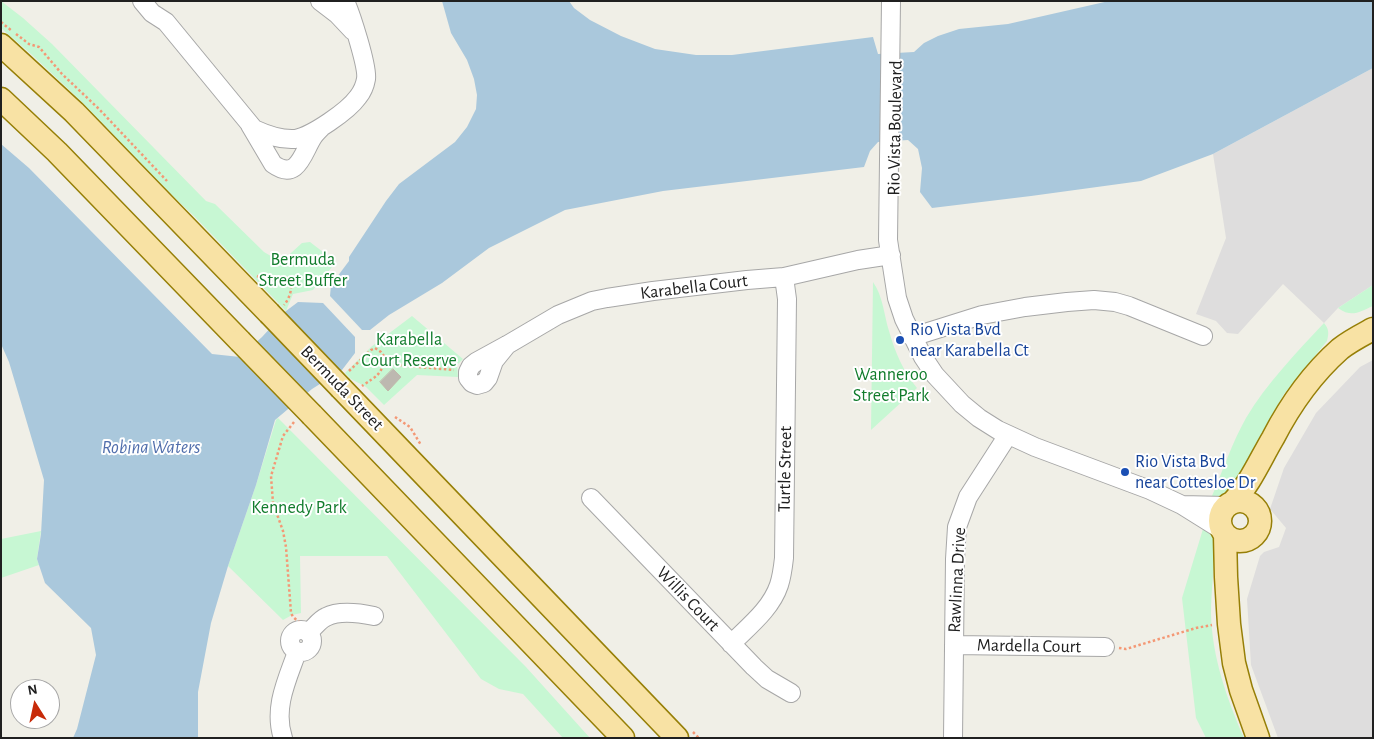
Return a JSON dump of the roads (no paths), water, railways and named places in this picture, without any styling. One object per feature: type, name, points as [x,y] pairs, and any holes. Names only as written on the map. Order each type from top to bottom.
[{"type":"main road","name":"Bermuda Street","points":[[1,44],[80,118],[269,313],[348,382],[677,738]]},
{"type":"main road","points":[[1,99],[57,152],[240,341],[306,417],[623,738]]},
{"type":"main road","points":[[1258,738],[1248,714],[1234,663],[1229,624],[1224,533],[1220,517],[1249,481],[1287,414],[1308,383],[1342,348],[1373,328]]},
{"type":"main road","points":[[1256,508],[1267,450]]},
{"type":"main road","points":[[1224,533],[1236,541],[1242,542],[1253,538],[1260,528],[1261,517],[1256,508],[1250,503],[1238,501],[1229,505]]},
{"type":"main road","points":[[1229,608],[1238,569],[1248,540]]},
{"type":"street","points":[[142,1],[152,13],[166,22],[254,128],[264,134],[282,139],[308,135],[322,128]]},
{"type":"street","points":[[157,1],[166,22]]},
{"type":"street","points":[[320,1],[345,22],[358,40]]},
{"type":"street","points":[[248,122],[273,164],[278,168],[287,169],[295,167],[302,160],[313,137],[359,97],[364,88],[366,73],[350,12],[345,1]]},
{"type":"street","name":"Rio Vista Boulevard","points":[[891,1],[894,51]]},
{"type":"street","name":"Rio Vista Boulevard","points":[[897,1],[888,240],[897,298],[912,337],[923,357],[949,391],[962,404],[979,418],[1008,435],[1041,450],[1150,490],[1182,505],[1224,533]]},
{"type":"street","points":[[291,139],[298,142],[301,148],[302,154],[298,164]]},
{"type":"street","name":"Karabella Court","points":[[468,372],[468,378],[472,383],[477,385],[484,383],[488,378],[494,361],[507,346],[558,315],[606,298],[784,277],[858,260],[891,255]]},
{"type":"street","name":"Turtle Street","points":[[731,644],[762,614],[779,587],[782,574],[784,558],[787,299],[784,277]]},
{"type":"street","points":[[912,337],[950,324],[992,313],[1094,300],[1115,302],[1129,306],[1203,336]]},
{"type":"street","name":"Rawlinna Drive","points":[[953,738],[957,527],[968,497],[1008,435]]},
{"type":"street","name":"Willis Court","points":[[591,498],[754,667],[767,679],[791,692]]},
{"type":"street","name":"Rio Vista Boulevard","points":[[1182,505],[1229,505]]},
{"type":"street","points":[[283,738],[280,730],[279,707],[297,652],[304,652],[310,647],[312,640],[306,632],[325,617],[331,615],[359,613],[374,616]]},
{"type":"street","name":"Mardella Court","points":[[954,645],[1105,648]]},
{"type":"water","points":[[442,1],[569,1],[574,8],[590,20],[621,36],[655,49],[696,55],[732,55],[873,37],[878,54],[914,52],[924,43],[959,29],[1008,24],[1109,1],[1373,1],[1373,68],[1213,154],[1141,181],[932,208],[920,192],[922,168],[918,149],[908,140],[878,142],[870,151],[864,167],[663,191],[565,210],[489,248],[442,283],[389,315],[370,330],[362,330],[330,296],[331,285],[349,261],[349,257],[399,184],[455,142],[467,127],[476,109],[477,95],[474,79],[467,60],[451,33]]},
{"type":"water","name":"Robina Waters","points":[[1,144],[29,168],[212,354],[240,357],[286,311],[298,302],[323,303],[355,337],[355,353],[342,370],[312,389],[275,420],[211,623],[198,692],[198,738],[73,738],[96,655],[91,628],[45,583],[37,559],[41,534],[44,480],[9,362],[1,344]]},
{"type":"place","name":"Rio Vista Bvd near Karabella Ct","points":[[900,340]]},
{"type":"place","name":"Rio Vista Bvd near Cottesloe Dr","points":[[1125,472]]},
{"type":"park label","name":"Bermuda Street Buffer","points":[[303,270]]},
{"type":"park label","name":"Karabella Court Reserve","points":[[409,350]]},
{"type":"park label","name":"Wanneroo Street Park","points":[[891,385]]},
{"type":"park label","name":"Kennedy Park","points":[[299,508]]}]
